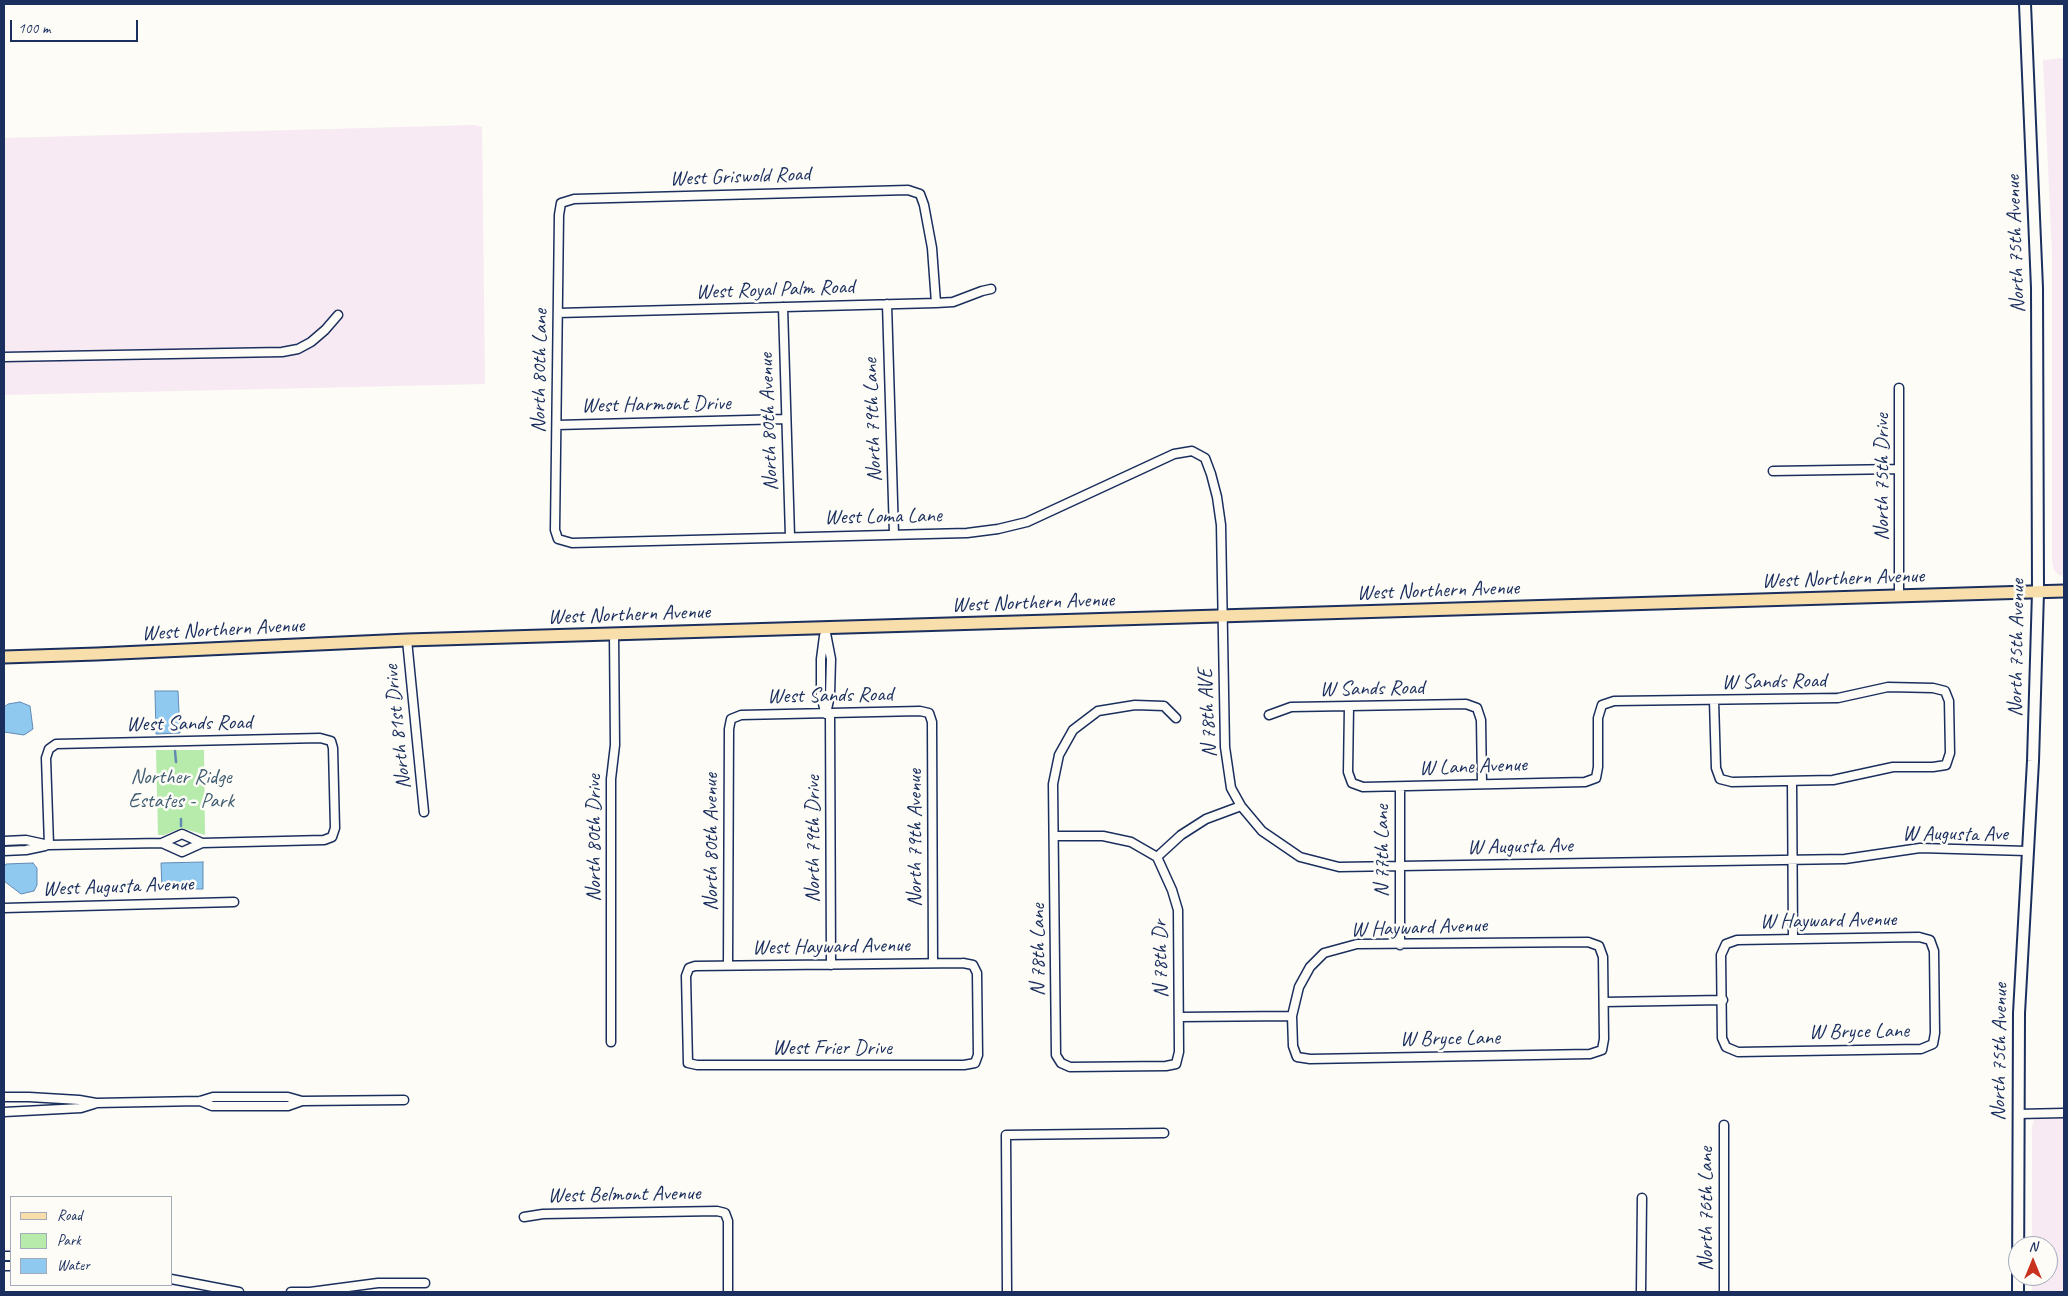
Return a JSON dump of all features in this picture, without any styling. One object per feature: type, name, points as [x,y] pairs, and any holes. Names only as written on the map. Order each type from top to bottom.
[{"type":"main road","name":"North 75th Avenue","points":[[2018,1292],[2020,965],[2035,722],[2038,592],[2037,288],[2026,4]]},
{"type":"main road","name":"West Northern Avenue","points":[[4,657],[407,640],[2064,591]]},
{"type":"street","name":"West Griswold Road","points":[[561,203],[574,199],[908,190],[920,194],[932,248],[936,303]]},
{"type":"street","name":"North 80th Lane","points":[[558,539],[555,530],[559,215],[561,203]]},
{"type":"street","name":"West Royal Palm Road","points":[[558,313],[936,303],[954,302],[991,289]]},
{"type":"street","name":"North 79th Lane","points":[[887,304],[894,534]]},
{"type":"street","name":"North 80th Avenue","points":[[783,307],[790,536]]},
{"type":"street","points":[[4,357],[282,352],[298,349],[310,342],[325,330],[338,315]]},
{"type":"street","name":"North 75th Drive","points":[[1899,388],[1899,596]]},
{"type":"street","name":"West Harmont Drive","points":[[557,425],[786,420]]},
{"type":"street","name":"West Loma Lane","points":[[558,539],[572,542],[967,533],[1027,522],[1174,454],[1192,451],[1204,458],[1211,474],[1217,497],[1221,525],[1222,615]]},
{"type":"street","points":[[1773,471],[1899,469]]},
{"type":"street","name":"N 78th AVE","points":[[1222,615],[1225,747],[1231,788],[1242,806]]},
{"type":"street","name":"North 79th Drive","points":[[825,628],[821,659],[821,695],[828,714]]},
{"type":"street","name":"North 79th Drive","points":[[825,628],[831,659],[828,714],[831,964]]},
{"type":"street","name":"North 80th Drive","points":[[611,1042],[611,779],[615,746],[614,634]]},
{"type":"street","name":"North 81st Drive","points":[[407,640],[424,812]]},
{"type":"street","points":[[821,685],[830,685]]},
{"type":"street","name":"W Sands Road","points":[[1596,778],[1598,767],[1598,718],[1602,705],[1614,701],[1838,698],[1888,687],[1932,688],[1945,691],[1949,701],[1950,753],[1946,765],[1933,767],[1893,766],[1833,780],[1792,781]]},
{"type":"street","points":[[1714,700],[1716,768],[1720,779],[1732,782],[1792,781],[1793,938]]},
{"type":"street","name":"W Sands Road","points":[[1269,715],[1291,707],[1466,704],[1477,708],[1481,720],[1482,783]]},
{"type":"street","points":[[1176,718],[1164,706],[1134,705],[1098,711],[1073,730],[1060,755],[1053,784],[1055,836],[1103,836],[1131,842],[1157,857],[1181,835],[1206,818],[1242,806]]},
{"type":"street","name":"N 77th Lane","points":[[1349,707],[1348,772],[1352,783]]},
{"type":"street","name":"West Sands Road","points":[[732,719],[741,716],[920,711],[929,713]]},
{"type":"street","name":"North 79th Avenue","points":[[929,713],[932,722],[933,963]]},
{"type":"street","name":"North 80th Avenue","points":[[728,965],[729,729],[732,719]]},
{"type":"street","name":"West Sands Road","points":[[49,845],[46,758],[49,748],[56,744],[320,738],[330,741],[334,748],[335,828],[332,837],[324,840],[202,843]]},
{"type":"street","name":"W Lane Avenue","points":[[1352,783],[1363,787],[1400,787],[1482,783],[1585,782],[1596,778]]},
{"type":"street","name":"N 77th Lane","points":[[1400,787],[1400,945]]},
{"type":"street","name":"W Augusta Ave","points":[[1242,806],[1262,831],[1300,857],[1339,866],[1845,859],[1920,848],[2027,851]]},
{"type":"street","points":[[162,844],[182,834],[202,843]]},
{"type":"street","name":"N 78th Lane","points":[[1055,836],[1056,1055],[1061,1063],[1070,1067],[1166,1066],[1176,1064]]},
{"type":"street","points":[[4,841],[49,845],[162,844],[182,852],[202,843]]},
{"type":"street","points":[[17,841],[17,850]]},
{"type":"street","points":[[4,851],[49,845]]},
{"type":"street","name":"N 78th Dr","points":[[1157,857],[1172,890],[1178,910],[1179,1052],[1176,1064]]},
{"type":"street","name":"West Augusta Avenue","points":[[4,908],[234,902]]},
{"type":"street","name":"W Hayward Avenue","points":[[1723,1000],[1721,955],[1726,944],[1737,940],[1918,937],[1930,940],[1934,951],[1935,1033],[1933,1044]]},
{"type":"street","name":"W Hayward Avenue","points":[[1297,1057],[1294,1046],[1292,1016],[1299,987],[1310,967],[1324,953],[1357,944],[1588,942],[1599,946],[1603,957],[1604,1002]]},
{"type":"street","name":"West Hayward Avenue","points":[[688,1063],[686,976],[689,968],[728,965],[963,963],[973,965],[977,973],[978,1055],[975,1063]]},
{"type":"street","points":[[1604,1002],[1723,1000]]},
{"type":"street","name":"W Bryce Lane","points":[[1723,1000],[1722,1038],[1726,1047],[1738,1052],[1921,1049],[1933,1044]]},
{"type":"street","name":"W Bryce Lane","points":[[1297,1057],[1310,1059],[1590,1054],[1602,1050],[1604,1039],[1604,1002]]},
{"type":"street","points":[[1179,1017],[1292,1016]]},
{"type":"street","name":"West Frier Drive","points":[[688,1063],[696,1065],[964,1065],[975,1063]]},
{"type":"street","points":[[4,1097],[80,1100],[96,1103],[200,1101],[213,1097],[288,1097],[302,1101],[404,1100]]},
{"type":"street","points":[[12,1097],[13,1112]]},
{"type":"street","points":[[4,1112],[81,1108],[96,1103]]},
{"type":"street","points":[[2018,1114],[2064,1113]]},
{"type":"street","name":"North 76th Lane","points":[[1724,1125],[1724,1292]]},
{"type":"street","points":[[1007,1292],[1006,1134],[1164,1132]]},
{"type":"street","points":[[1641,1292],[1642,1198]]},
{"type":"street","name":"West Belmont Avenue","points":[[524,1217],[553,1214],[717,1211],[725,1213],[728,1221],[728,1292]]},
{"type":"street","points":[[172,1279],[239,1292]]},
{"type":"street","points":[[291,1292],[310,1292],[378,1283],[425,1283]]},
{"type":"shaded area","points":[[2064,58],[2064,576],[2059,575],[2054,570],[2052,560],[2052,253],[2043,60]]},
{"type":"shaded area","points":[[474,125],[482,127],[485,384],[4,395],[4,138]]},
{"type":"shaded area","points":[[2038,1118],[2064,1118],[2064,1292],[2033,1292],[2032,1290],[2032,1286],[2058,1286],[2058,1236],[2032,1236],[2032,1127],[2034,1120]]},
{"type":"green space","name":"Norther Ridge Estates - Park","points":[[156,750],[204,750],[205,835],[182,828],[164,835],[158,835]]},
{"type":"water","points":[[155,691],[178,691],[180,733],[156,734]]},
{"type":"water","points":[[20,702],[30,706],[33,729],[24,735],[4,732],[4,707],[8,704]]},
{"type":"water","points":[[203,862],[203,889],[162,889],[161,863]]},
{"type":"water","points":[[33,863],[37,868],[37,885],[34,891],[21,894],[4,881],[4,867],[6,864]]},
{"type":"waterway","points":[[175,751],[176,762]]},
{"type":"waterway","points":[[181,819],[181,826]]}]
